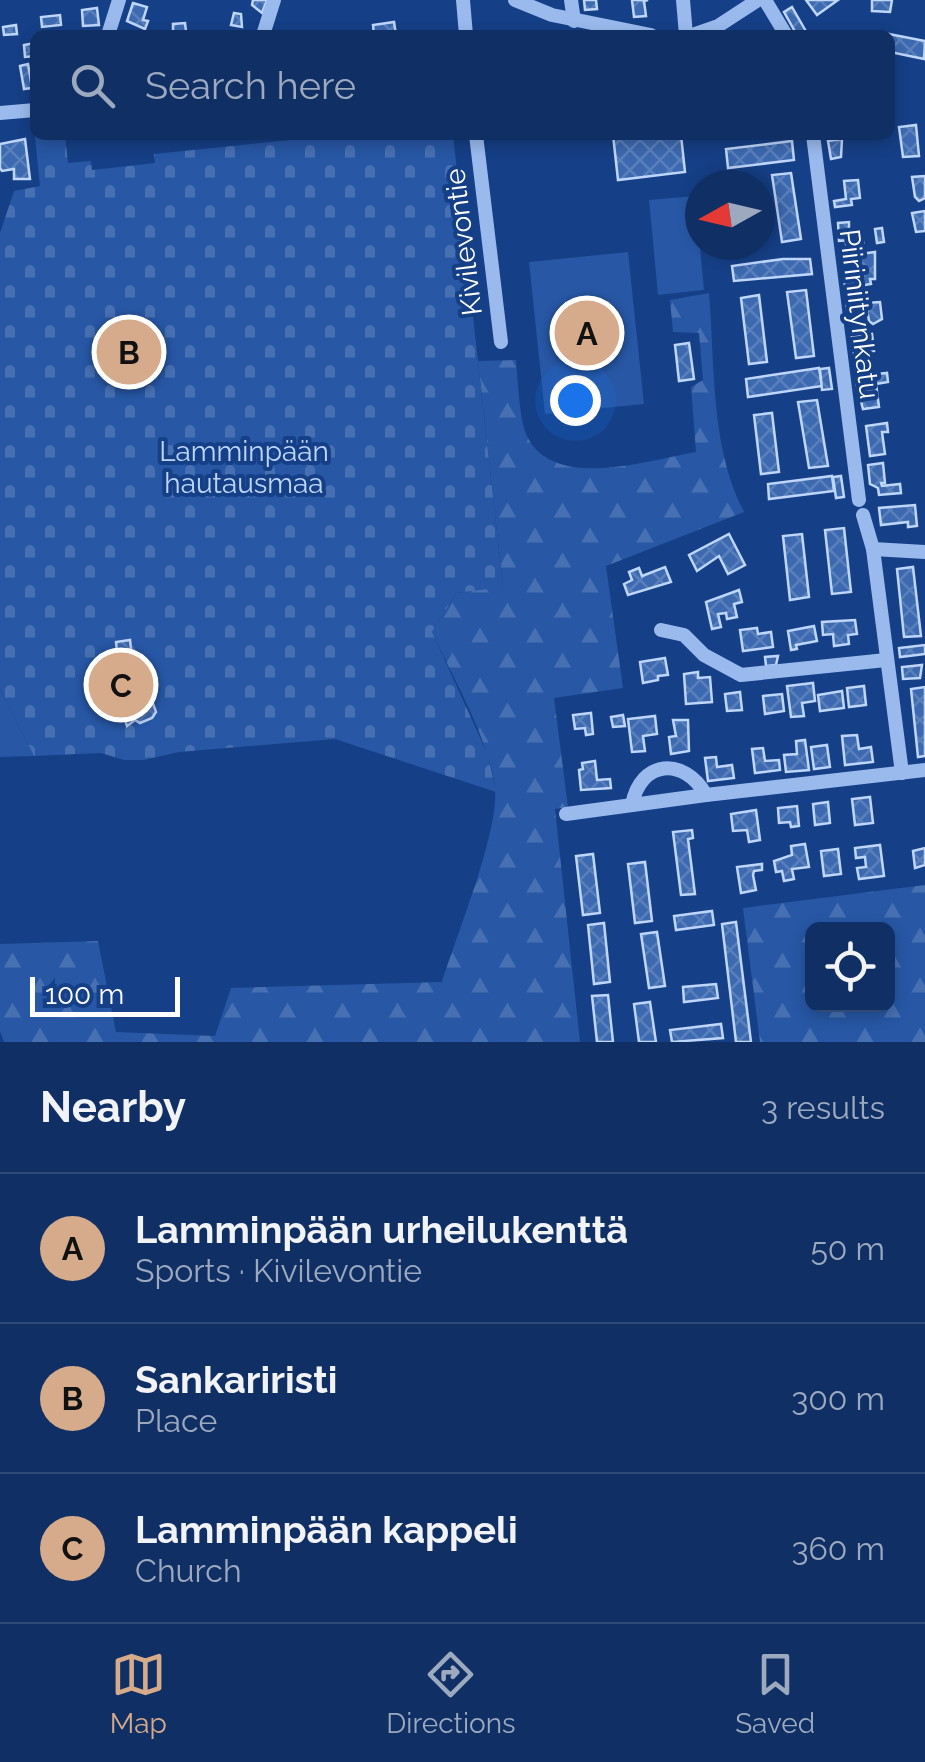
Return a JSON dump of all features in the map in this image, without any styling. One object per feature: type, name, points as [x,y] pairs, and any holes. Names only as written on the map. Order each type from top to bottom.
[{"type":"street","points":[[110,30],[119,0]]},
{"type":"street","points":[[265,30],[274,0]]},
{"type":"street","points":[[463,0],[466,30]]},
{"type":"street","points":[[515,0],[540,12],[624,30]]},
{"type":"street","points":[[571,0],[574,21]]},
{"type":"street","points":[[683,0],[688,30]]},
{"type":"street","points":[[703,30],[726,22],[761,0],[782,30]]},
{"type":"street","points":[[0,114],[30,111]]},
{"type":"street","name":"Kivilevontie","points":[[477,140],[501,342]]},
{"type":"street","name":"Piiriniitynkatu","points":[[814,140],[861,507],[868,540],[874,549],[902,773]]},
{"type":"street","points":[[874,549],[925,552]]},
{"type":"street","points":[[661,630],[684,635],[704,656],[741,674],[886,660]]},
{"type":"street","points":[[632,805],[645,774],[665,768],[691,776],[706,794]]},
{"type":"street","points":[[566,814],[925,770]]},
{"type":"green space","name":"Lamminpään hautausmaa","points":[[35,140],[66,140],[68,163],[91,161],[92,170],[155,163],[154,154],[290,140],[454,140],[503,587],[456,593],[432,632],[488,755],[496,792],[335,739],[179,752],[144,760],[124,760],[101,753],[34,756],[0,689],[0,233],[14,191],[40,186]]},
{"type":"green space","points":[[685,197],[685,260],[701,260],[704,290],[658,295],[649,200]]},
{"type":"green space","points":[[628,252],[644,404],[545,414],[529,262]]},
{"type":"green space","points":[[709,293],[720,433],[733,487],[744,512],[606,566],[623,688],[554,698],[568,807],[555,809],[580,1042],[4,1042],[0,1031],[0,944],[98,941],[116,1032],[215,1036],[231,988],[442,982],[484,857],[494,808],[495,789],[486,751],[432,632],[456,593],[503,586],[478,361],[516,360],[525,431],[541,454],[559,464],[605,468],[696,452],[691,387],[703,380],[699,333],[673,332],[670,300]]},
{"type":"green space","points":[[0,689],[34,756],[0,757]]},
{"type":"green space","points":[[925,885],[925,1042],[760,1042],[743,908]]},
{"type":"building","points":[[253,0],[267,0],[262,13],[252,5]]},
{"type":"building","points":[[584,0],[596,0],[597,9],[585,10]]},
{"type":"building","points":[[632,0],[648,0],[644,1],[646,16],[634,17]]},
{"type":"building","points":[[806,0],[838,0],[817,15]]},
{"type":"building","points":[[872,0],[892,0],[890,12],[872,11]]},
{"type":"building","points":[[133,3],[147,7],[145,29],[127,21]]},
{"type":"building","points":[[792,7],[805,30],[794,30],[784,12]]},
{"type":"building","points":[[97,8],[99,25],[83,26],[82,10]]},
{"type":"building","points":[[234,13],[241,14],[242,27],[231,25]]},
{"type":"building","points":[[60,15],[61,25],[42,27],[41,17]]},
{"type":"building","points":[[394,22],[395,30],[374,30],[373,25]]},
{"type":"building","points":[[185,23],[186,30],[173,30],[173,24]]},
{"type":"building","points":[[16,25],[17,34],[4,35],[3,27]]},
{"type":"building","points":[[895,35],[925,41],[924,59],[895,53]]},
{"type":"building","points":[[30,44],[30,56],[25,57],[24,45]]},
{"type":"building","points":[[28,64],[30,88],[24,89],[20,66]]},
{"type":"building","points":[[916,125],[919,156],[903,157],[899,127]]},
{"type":"building","points":[[25,139],[30,179],[14,179],[14,169],[0,168],[0,144]]},
{"type":"building","points":[[614,140],[682,140],[685,172],[618,180]]},
{"type":"building","points":[[842,140],[841,157],[831,159],[828,141]]},
{"type":"building","points":[[792,141],[794,160],[728,168],[726,149]]},
{"type":"building","points":[[791,173],[801,239],[782,242],[775,175]]},
{"type":"building","points":[[925,176],[925,198],[919,201],[912,177]]},
{"type":"building","points":[[858,180],[860,198],[851,199],[852,205],[835,207],[834,201],[846,199],[844,181]]},
{"type":"building","points":[[925,211],[925,231],[916,232],[912,213]]},
{"type":"building","points":[[849,222],[849,240],[839,241],[838,223]]},
{"type":"building","points":[[882,228],[884,242],[877,243],[875,229]]},
{"type":"building","points":[[863,241],[864,251],[847,253],[846,243]]},
{"type":"building","points":[[875,252],[875,279],[870,279],[871,284],[845,288],[844,275],[854,274],[852,255]]},
{"type":"building","points":[[810,259],[812,274],[734,281],[732,266]]},
{"type":"building","points":[[806,290],[814,356],[796,358],[787,292]]},
{"type":"building","points":[[861,293],[862,307],[847,309],[846,294]]},
{"type":"building","points":[[759,295],[767,362],[749,364],[741,298]]},
{"type":"building","points":[[880,302],[882,319],[873,324],[866,303]]},
{"type":"building","points":[[872,334],[874,351],[866,352],[867,360],[855,362],[852,337]]},
{"type":"building","points":[[689,343],[694,379],[679,381],[675,345]]},
{"type":"building","points":[[819,368],[822,386],[748,397],[746,379]]},
{"type":"building","points":[[829,368],[832,389],[822,390],[820,369]]},
{"type":"building","points":[[887,373],[888,382],[876,384],[879,407],[863,409],[856,382],[860,382],[859,376]]},
{"type":"building","points":[[817,400],[828,466],[809,468],[798,402]]},
{"type":"building","points":[[772,413],[779,472],[761,474],[754,415]]},
{"type":"building","points":[[887,423],[888,432],[882,432],[885,454],[870,456],[866,426]]},
{"type":"building","points":[[883,463],[882,486],[900,484],[901,493],[879,495],[878,488],[870,484],[868,465]]},
{"type":"building","points":[[832,476],[834,491],[769,499],[768,484]]},
{"type":"building","points":[[841,476],[844,497],[836,498],[833,477]]},
{"type":"building","points":[[915,505],[917,526],[908,527],[908,522],[881,525],[879,508]]},
{"type":"building","points":[[844,528],[851,592],[832,594],[825,530]]},
{"type":"building","points":[[729,534],[745,565],[728,574],[719,556],[697,571],[689,555]]},
{"type":"building","points":[[802,534],[809,597],[790,600],[783,536]]},
{"type":"building","points":[[665,567],[671,582],[628,595],[624,584],[632,580],[629,572],[639,568],[642,576]]},
{"type":"building","points":[[913,567],[921,636],[904,637],[897,569]]},
{"type":"building","points":[[739,590],[742,602],[734,604],[737,617],[727,619],[726,613],[718,614],[721,627],[712,629],[706,602]]},
{"type":"building","points":[[855,620],[857,634],[848,635],[849,644],[834,646],[833,634],[823,635],[822,622]]},
{"type":"building","points":[[814,626],[817,641],[796,645],[797,649],[791,650],[788,631]]},
{"type":"building","points":[[757,628],[758,634],[771,632],[773,647],[743,651],[740,630]]},
{"type":"building","points":[[130,640],[130,673],[144,693],[149,692],[156,712],[152,718],[140,723],[135,720],[127,726],[121,708],[114,713],[99,694],[100,689],[107,688],[99,683],[97,665],[118,662],[116,642]]},
{"type":"building","points":[[925,645],[925,654],[900,657],[899,648]]},
{"type":"building","points":[[778,656],[776,665],[766,666],[765,657]]},
{"type":"building","points":[[665,658],[668,675],[643,683],[640,662]]},
{"type":"building","points":[[922,665],[920,678],[903,679],[902,667]]},
{"type":"building","points":[[698,672],[698,678],[710,677],[712,702],[686,704],[684,674]]},
{"type":"building","points":[[813,683],[815,701],[802,703],[804,716],[791,717],[787,686]]},
{"type":"building","points":[[864,686],[866,705],[849,707],[847,688]]},
{"type":"building","points":[[925,687],[925,756],[918,757],[911,689]]},
{"type":"building","points":[[842,691],[844,708],[820,711],[818,695]]},
{"type":"building","points":[[740,692],[742,710],[727,711],[725,694]]},
{"type":"building","points":[[782,694],[784,711],[765,714],[763,696]]},
{"type":"building","points":[[591,713],[593,734],[586,735],[585,728],[575,729],[573,715]]},
{"type":"building","points":[[623,715],[625,726],[613,727],[611,717]]},
{"type":"building","points":[[655,716],[657,734],[643,736],[645,751],[632,752],[628,719]]},
{"type":"building","points":[[673,720],[688,720],[689,751],[671,754],[669,737],[676,736]]},
{"type":"building","points":[[857,735],[859,749],[871,747],[873,762],[845,765],[842,736]]},
{"type":"building","points":[[805,740],[809,770],[786,772],[784,755],[797,754],[796,741]]},
{"type":"building","points":[[827,745],[830,767],[814,769],[811,747]]},
{"type":"building","points":[[763,748],[765,761],[779,760],[780,770],[755,773],[752,749]]},
{"type":"building","points":[[716,757],[717,767],[732,765],[734,778],[708,781],[705,758]]},
{"type":"building","points":[[595,761],[597,780],[610,779],[611,788],[581,790],[582,763]]},
{"type":"building","points":[[870,797],[873,823],[855,825],[852,799]]},
{"type":"building","points":[[828,802],[830,823],[815,825],[813,804]]},
{"type":"building","points":[[797,806],[799,826],[779,823],[778,808]]},
{"type":"building","points":[[756,810],[760,840],[749,842],[747,830],[733,831],[731,814]]},
{"type":"building","points":[[692,830],[693,838],[688,839],[695,894],[681,895],[673,832]]},
{"type":"building","points":[[805,844],[809,867],[792,869],[794,879],[784,881],[782,871],[776,872],[774,861],[792,855],[791,846]]},
{"type":"building","points":[[880,845],[884,876],[859,879],[857,868],[866,867],[865,857],[856,858],[855,848]]},
{"type":"building","points":[[925,848],[925,865],[915,868],[913,851]]},
{"type":"building","points":[[838,849],[841,874],[824,876],[821,851]]},
{"type":"building","points":[[593,854],[600,913],[583,915],[576,856]]},
{"type":"building","points":[[645,862],[652,921],[635,923],[628,864]]},
{"type":"building","points":[[762,864],[762,870],[754,871],[753,875],[756,890],[741,893],[737,867]]},
{"type":"building","points":[[712,911],[714,925],[676,930],[674,916]]},
{"type":"building","points":[[736,922],[751,1042],[736,1042],[722,924]]},
{"type":"building","points":[[604,923],[610,982],[594,984],[588,925]]},
{"type":"building","points":[[657,932],[665,986],[649,988],[641,934]]},
{"type":"building","points":[[716,984],[718,998],[684,1002],[683,987]]},
{"type":"building","points":[[608,995],[613,1042],[597,1042],[592,996]]},
{"type":"building","points":[[650,1002],[656,1042],[639,1042],[634,1004]]},
{"type":"building","points":[[721,1024],[723,1038],[672,1042],[670,1030]]},
{"type":"place","name":"Lamminpään urheilukenttä","points":[[587,333]]},
{"type":"place","name":"Sankariristi","points":[[129,352]]},
{"type":"place","name":"Lamminpään kappeli","points":[[121,685]]}]
